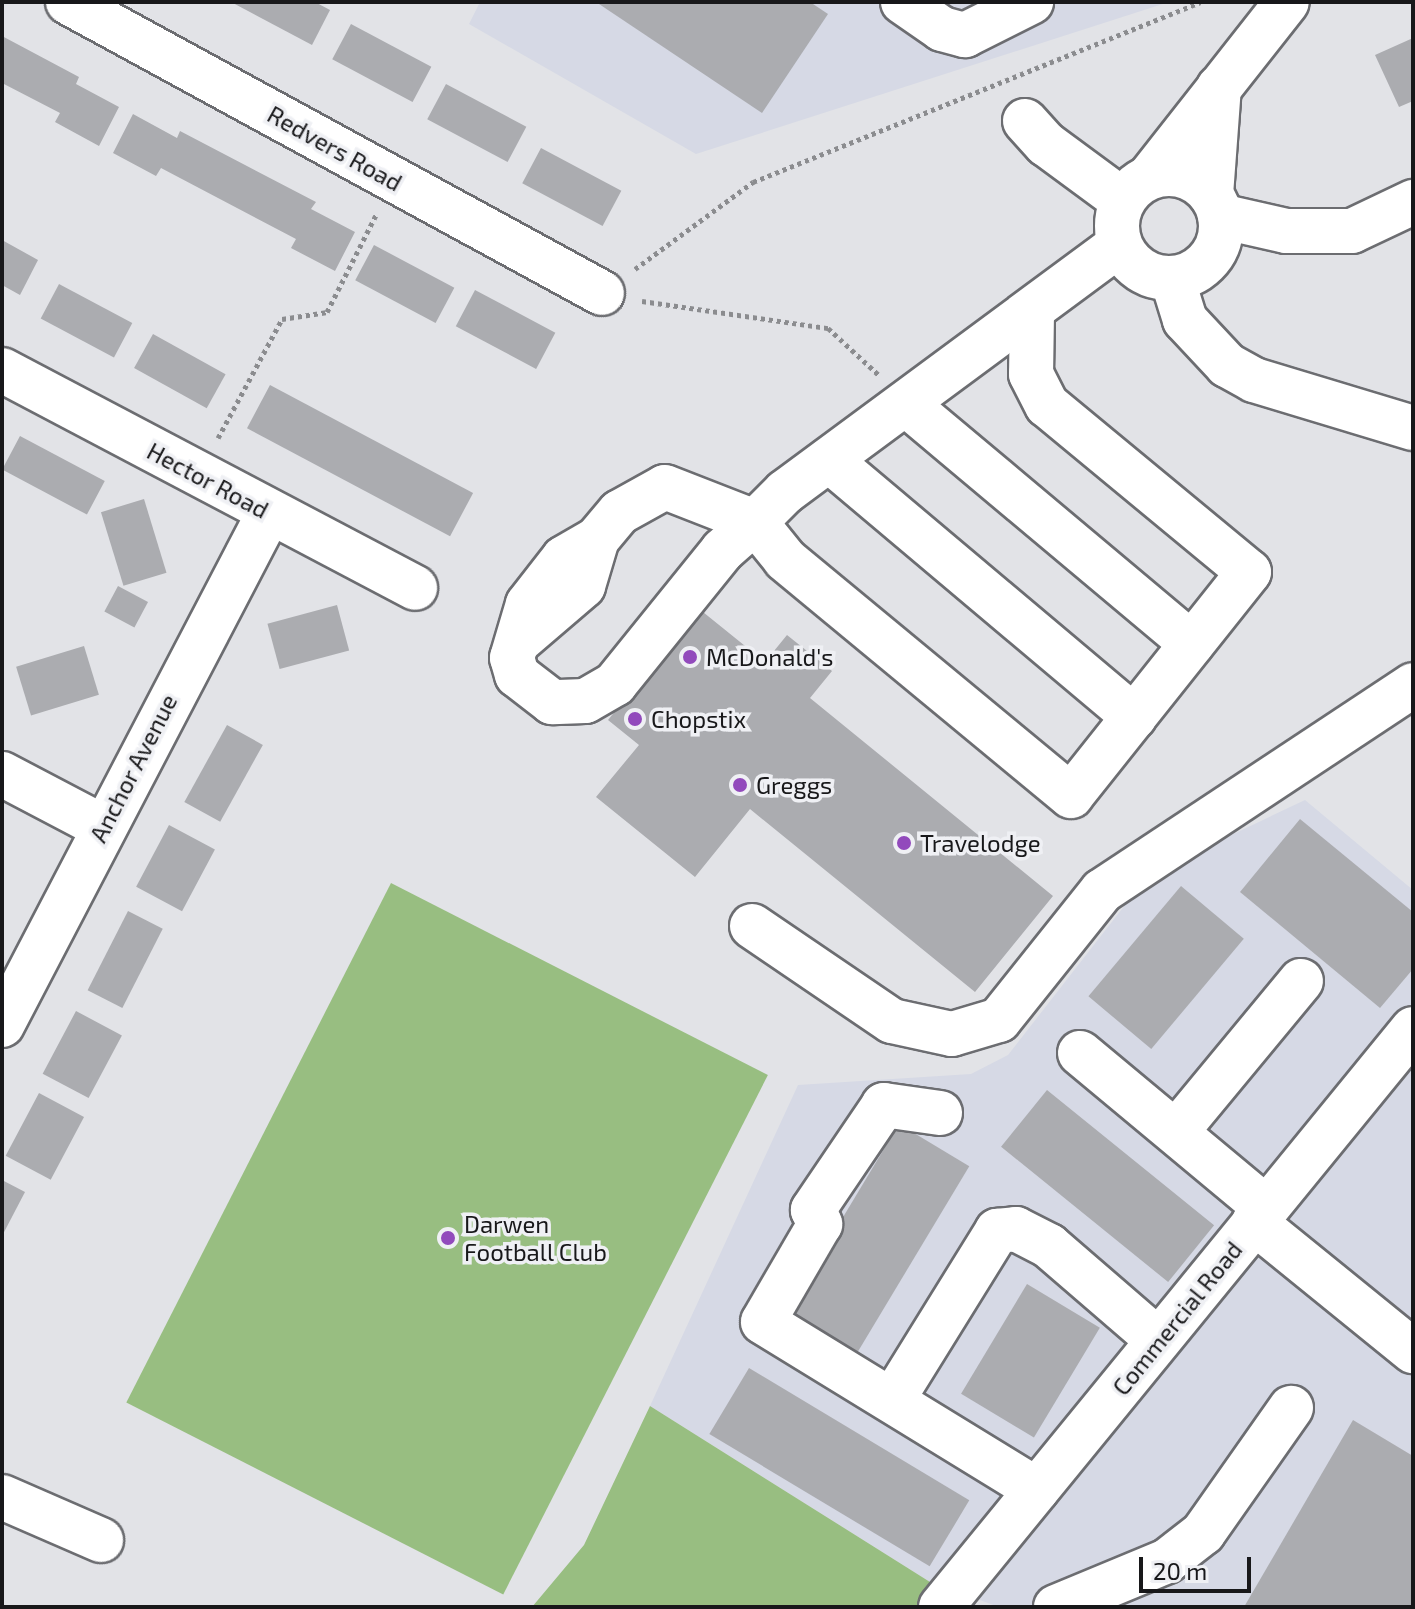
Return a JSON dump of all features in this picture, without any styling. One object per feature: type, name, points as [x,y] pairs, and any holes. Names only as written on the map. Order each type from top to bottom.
[{"type":"street","name":"Redvers Road","points":[[68,2],[602,293]]},
{"type":"street","points":[[903,2],[942,29],[965,35],[1031,2]]},
{"type":"street","points":[[1032,313],[1031,374],[1047,405],[1249,572],[1071,796],[785,559],[755,522],[665,487],[620,512],[597,539],[583,586],[520,640],[512,658],[517,675],[552,702],[585,701],[615,684],[723,550],[755,522],[829,460],[1032,313],[1119,245],[1136,188],[1287,2]]},
{"type":"street","points":[[1119,245],[1140,270],[1172,278],[1204,265],[1221,234],[1216,206],[1219,87]]},
{"type":"street","points":[[1025,121],[1046,144],[1136,188],[1184,175],[1216,206],[1286,231],[1352,231],[1413,202]]},
{"type":"street","points":[[1172,278],[1185,320],[1227,365],[1254,380],[1413,428]]},
{"type":"street","name":"Hector Road","points":[[2,370],[415,588]]},
{"type":"street","points":[[906,404],[1192,644]]},
{"type":"street","points":[[829,460],[1134,717]]},
{"type":"street","name":"Anchor Avenue","points":[[2,1025],[269,513]]},
{"type":"street","points":[[752,926],[892,1021],[952,1034],[999,1020],[1102,891],[1413,685]]},
{"type":"street","points":[[2,774],[103,827]]},
{"type":"street","points":[[1176,1132],[1301,981]]},
{"type":"street","name":"Commercial Road","points":[[941,1607],[1413,1029]]},
{"type":"street","points":[[1080,1053],[1176,1132],[1260,1214],[1413,1351]]},
{"type":"street","points":[[940,1113],[884,1105],[813,1210],[820,1224],[763,1322],[1037,1490]]},
{"type":"street","points":[[893,1399],[997,1231],[1016,1229],[1049,1246],[1158,1340]]},
{"type":"street","points":[[1056,1607],[1167,1561],[1203,1533],[1291,1408]]},
{"type":"street","points":[[2,1497],[101,1540]]},
{"type":"path","points":[[602,293],[753,182],[1200,2]]},
{"type":"path","points":[[199,475],[282,319],[327,312],[394,180]]},
{"type":"path","points":[[602,293],[828,328],[906,404]]},
{"type":"shaded area","points":[[480,2],[1169,2],[696,154],[469,24]]},
{"type":"shaded area","points":[[1305,800],[1413,890],[1413,1607],[999,1607],[930,1582],[650,1406],[798,1085],[971,1074],[1008,1055],[1136,891],[1206,847]]},
{"type":"green space","name":"Darwen Football Club","points":[[391,883],[768,1075],[503,1594],[126,1402]]},
{"type":"green space","points":[[650,1406],[935,1584],[917,1607],[532,1607],[584,1545]]},
{"type":"building","points":[[231,2],[315,2],[330,10],[312,45]]},
{"type":"building","points":[[596,2],[810,2],[828,14],[762,113]]},
{"type":"building","points":[[351,24],[431,67],[413,102],[332,59]]},
{"type":"building","points":[[2,36],[79,77],[76,84],[119,107],[99,146],[55,122],[60,113],[2,83]]},
{"type":"building","points":[[1413,38],[1413,101],[1399,107],[1375,55]]},
{"type":"building","points":[[446,84],[526,127],[508,162],[427,119]]},
{"type":"building","points":[[133,114],[177,138],[180,131],[316,202],[311,209],[355,232],[335,271],[291,248],[296,239],[161,168],[156,176],[113,153]]},
{"type":"building","points":[[541,148],[621,191],[603,226],[522,183]]},
{"type":"building","points":[[2,240],[38,260],[20,295],[2,285]]},
{"type":"building","points":[[374,245],[454,288],[436,323],[355,280]]},
{"type":"building","points":[[59,284],[132,323],[114,357],[41,318]]},
{"type":"building","points":[[475,290],[555,333],[536,369],[456,326]]},
{"type":"building","points":[[153,334],[226,374],[207,408],[134,368]]},
{"type":"building","points":[[270,385],[473,493],[450,536],[247,428]]},
{"type":"building","points":[[20,436],[105,481],[87,515],[2,470]]},
{"type":"building","points":[[144,499],[167,573],[123,586],[101,512]]},
{"type":"building","points":[[118,586],[148,602],[134,628],[104,612]]},
{"type":"building","points":[[337,605],[349,650],[280,669],[267,624]]},
{"type":"building","points":[[698,608],[765,662],[787,635],[832,671],[810,698],[1053,896],[975,992],[750,809],[695,877],[596,797],[639,745],[608,720]]},
{"type":"building","points":[[84,646],[99,695],[31,716],[16,667]]},
{"type":"building","points":[[227,725],[263,745],[220,822],[184,802]]},
{"type":"building","points":[[1300,819],[1413,912],[1413,969],[1380,1008],[1240,892]]},
{"type":"building","points":[[169,825],[215,849],[182,911],[136,887]]},
{"type":"building","points":[[1181,886],[1244,939],[1151,1049],[1088,996]]},
{"type":"building","points":[[128,911],[163,929],[122,1008],[88,990]]},
{"type":"building","points":[[76,1011],[122,1035],[89,1098],[43,1074]]},
{"type":"building","points":[[1047,1090],[1214,1225],[1168,1282],[1001,1147]]},
{"type":"building","points":[[39,1093],[84,1117],[51,1180],[6,1156]]},
{"type":"building","points":[[899,1124],[969,1166],[854,1358],[784,1316]]},
{"type":"building","points":[[2,1180],[25,1192],[2,1236]]},
{"type":"building","points":[[1027,1284],[1100,1328],[1034,1437],[961,1394]]},
{"type":"building","points":[[749,1368],[969,1500],[930,1566],[709,1434]]},
{"type":"building","points":[[1353,1420],[1413,1456],[1413,1607],[1244,1607]]},
{"type":"place","name":"McDonald's","points":[[690,657]]},
{"type":"place","name":"Chopstix","points":[[635,719]]},
{"type":"place","name":"Greggs","points":[[740,785]]},
{"type":"place","name":"Travelodge","points":[[904,843]]},
{"type":"place","name":"Darwen Football Club","points":[[448,1238]]}]
